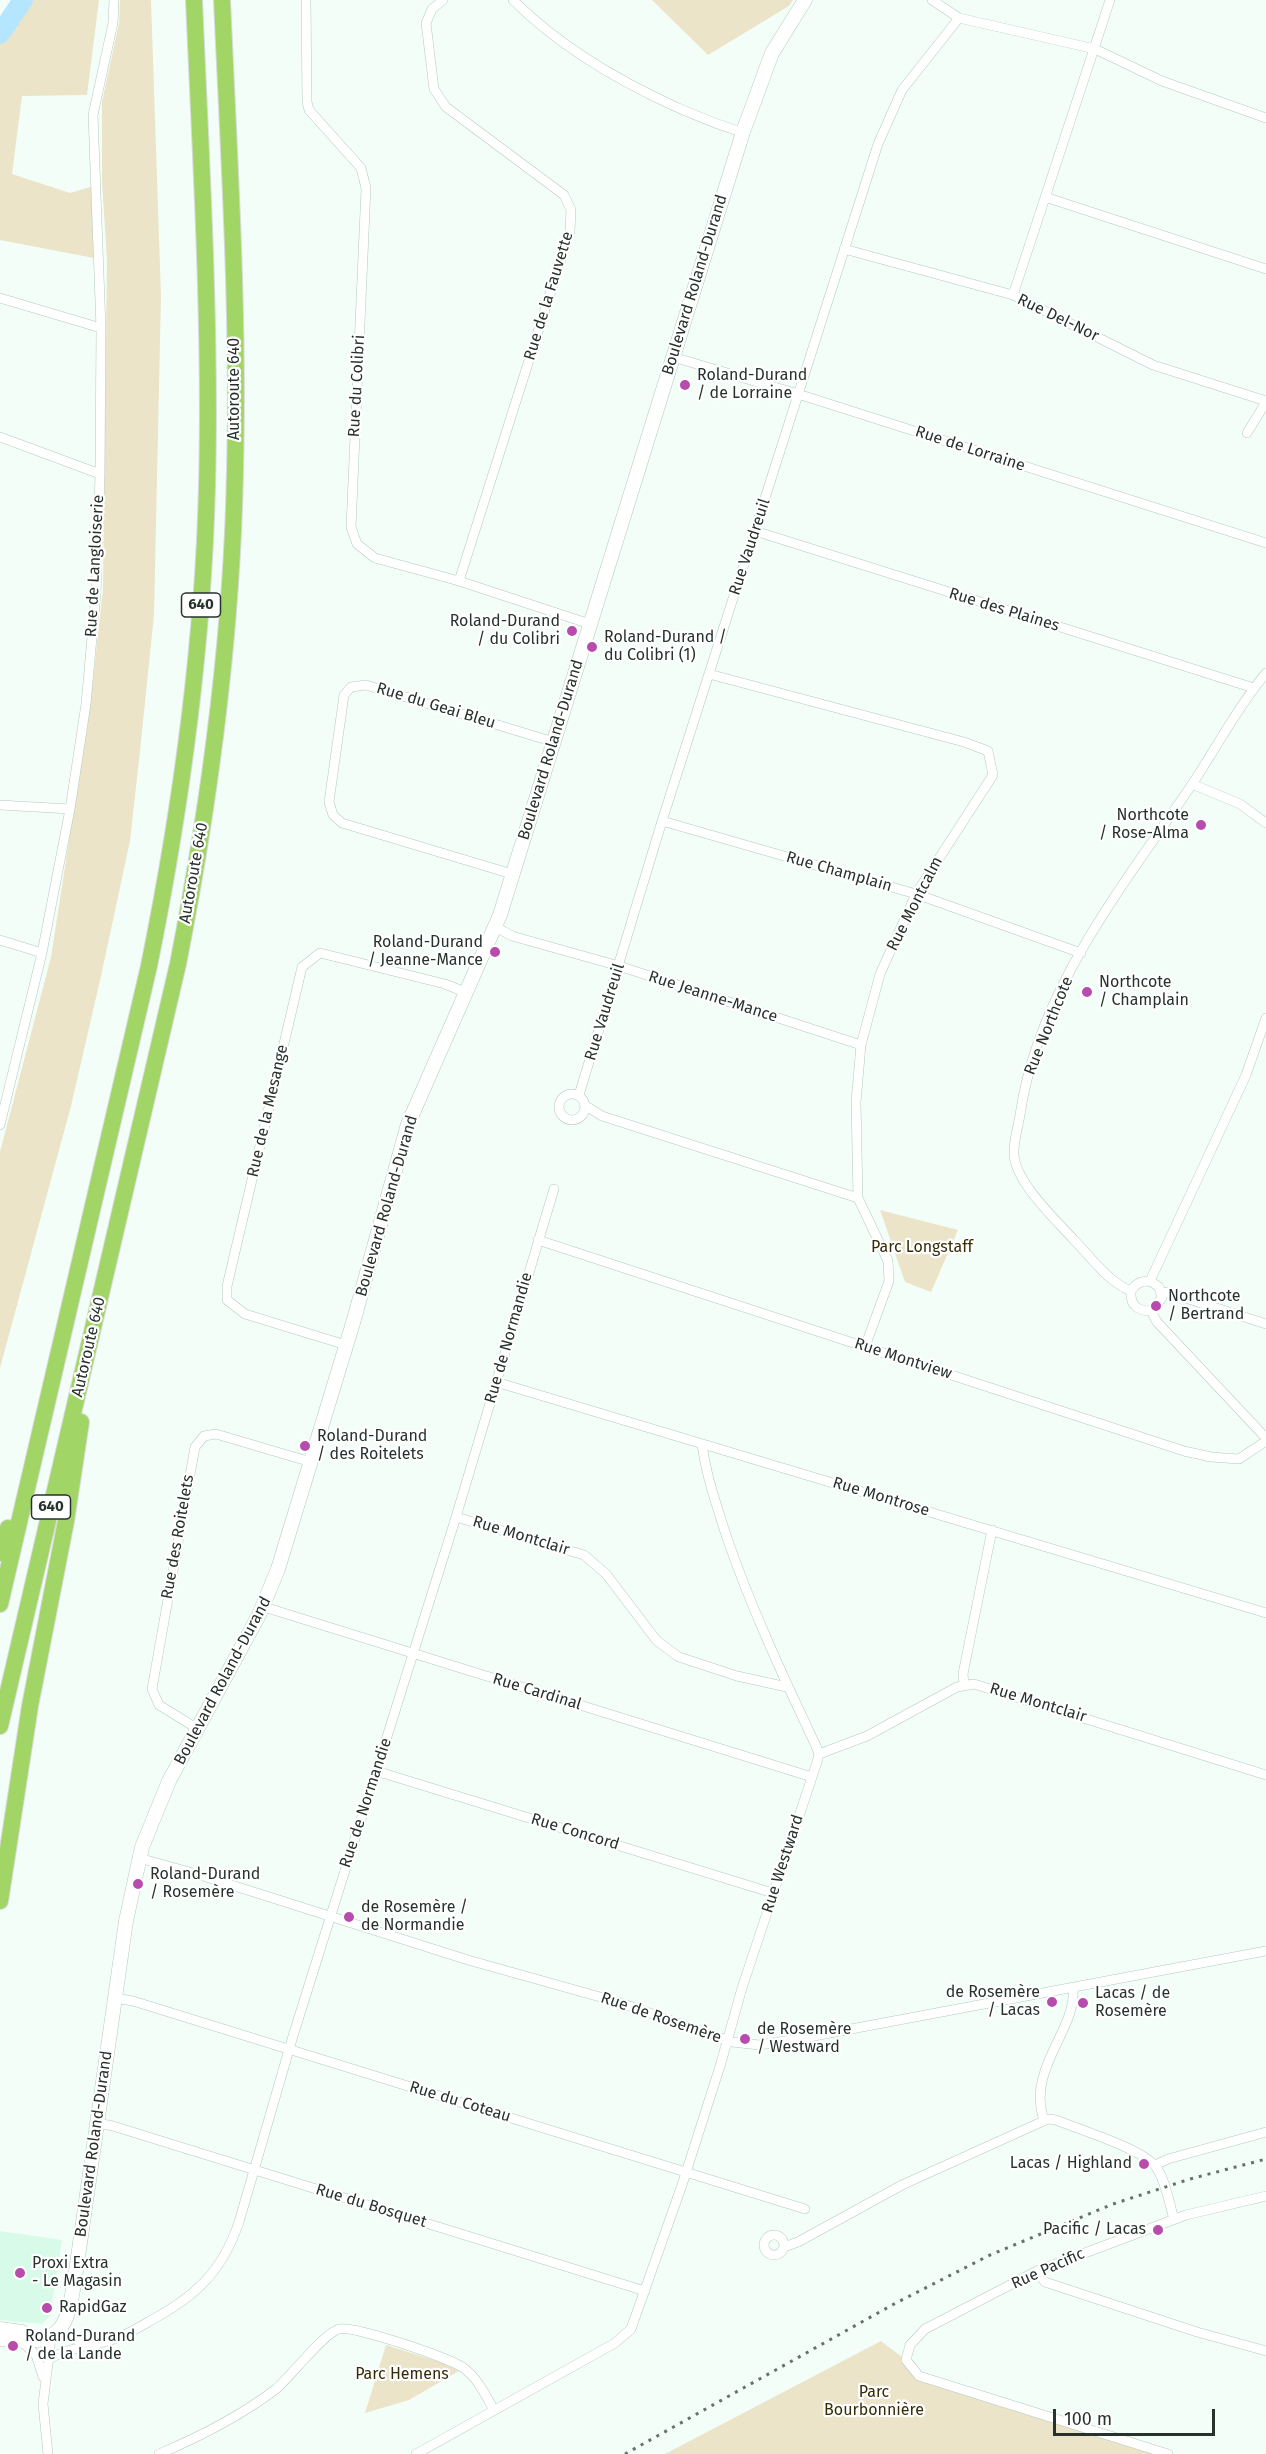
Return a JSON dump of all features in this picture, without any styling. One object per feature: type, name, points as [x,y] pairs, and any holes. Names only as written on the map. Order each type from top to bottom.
[{"type":"highway","name":"Autoroute 640","points":[[0,1604],[155,936],[182,777],[197,654],[206,516],[208,388],[194,0]]},
{"type":"highway","name":"Autoroute 640","points":[[0,1726],[186,922],[208,791],[224,653],[233,524],[236,391],[235,297],[222,0]]},
{"type":"highway","points":[[0,1901],[30,1706],[66,1521],[103,1288]]},
{"type":"highway","points":[[0,1553],[47,1404]]},
{"type":"street","name":"Rue de Langloiserie","points":[[0,1125],[4,1089],[42,953],[70,809],[86,704],[96,593],[100,474],[101,328],[93,116],[113,23],[114,0]]},
{"type":"street","name":"Rue du Colibri","points":[[306,0],[309,110],[361,168],[366,188],[351,527],[357,544],[375,558],[459,581],[590,624]]},
{"type":"street","name":"Rue de la Fauvette","points":[[443,0],[432,9],[426,23],[434,89],[446,107],[564,195],[571,210],[570,231],[459,581]]},
{"type":"street","points":[[513,0],[551,33],[596,67],[639,90],[722,127],[743,132]]},
{"type":"street","name":"Boulevard Roland-Durand","points":[[55,2334],[65,2322],[75,2282],[128,1907],[139,1858],[155,1811],[264,1607],[278,1569],[346,1345],[408,1125],[496,927],[743,132],[772,52],[805,0]]},
{"type":"street","points":[[932,0],[959,18],[1095,49],[1162,81],[1266,118]]},
{"type":"street","points":[[1013,295],[1110,0]]},
{"type":"street","name":"Rue Vaudreuil","points":[[579,1095],[662,821],[878,144],[902,90],[959,18]]},
{"type":"street","points":[[1045,197],[1266,269]]},
{"type":"street","name":"Rue Del-Nor","points":[[844,249],[1013,295],[1153,365],[1266,402]]},
{"type":"street","points":[[0,298],[101,328]]},
{"type":"street","name":"Rue de Lorraine","points":[[673,357],[798,394],[1266,543]]},
{"type":"street","points":[[1247,434],[1266,402]]},
{"type":"street","points":[[0,437],[100,474]]},
{"type":"street","name":"Rue des Plaines","points":[[755,531],[1254,688]]},
{"type":"street","name":"Rue Northcote","points":[[1266,673],[1146,848],[1057,996],[1028,1067],[1014,1156],[1023,1180],[1044,1208],[1121,1287],[1131,1291],[1130,1299],[1135,1308],[1151,1311],[1157,1322],[1266,1439]]},
{"type":"street","name":"Rue Montcalm","points":[[709,674],[964,742],[988,751],[993,775],[916,894],[880,975],[861,1045],[856,1102],[858,1198],[888,1262],[889,1281],[866,1347]]},
{"type":"street","name":"Rue du Geai Bleu","points":[[512,874],[342,823],[333,815],[329,802],[344,695],[351,687],[366,685],[554,742]]},
{"type":"street","points":[[1192,784],[1240,804],[1266,823]]},
{"type":"street","points":[[0,805],[70,809]]},
{"type":"street","name":"Rue Champlain","points":[[662,821],[916,894],[1081,953]]},
{"type":"street","name":"Rue Jeanne-Mance","points":[[496,927],[513,936],[619,966],[861,1045]]},
{"type":"street","points":[[0,940],[42,953]]},
{"type":"street","name":"Rue de la Mesange","points":[[346,1345],[245,1314],[227,1300],[227,1286],[302,967],[320,953],[445,984],[467,993]]},
{"type":"street","points":[[1150,1281],[1246,1075],[1266,1018]]},
{"type":"street","points":[[586,1106],[583,1114],[576,1120],[562,1116],[558,1107],[563,1097],[574,1093],[579,1095],[586,1106],[602,1116],[858,1198]]},
{"type":"street","name":"Rue de Normandie","points":[[48,2360],[65,2350],[109,2341],[176,2306],[216,2270],[230,2246],[330,1917],[456,1517],[554,1189]]},
{"type":"street","name":"Rue Montview","points":[[538,1240],[1184,1451],[1210,1457],[1239,1459],[1266,1439]]},
{"type":"street","points":[[1131,1291],[1135,1284],[1150,1281]]},
{"type":"street","points":[[1150,1281],[1162,1292],[1265,1322]]},
{"type":"street","points":[[1151,1311],[1160,1304],[1162,1292]]},
{"type":"street","name":"Rue Montrose","points":[[496,1382],[1266,1612]]},
{"type":"street","name":"Rue des Roitelets","points":[[198,1729],[159,1705],[152,1689],[195,1447],[204,1436],[221,1434],[310,1462]]},
{"type":"street","points":[[702,1444],[705,1472],[743,1586],[819,1754],[867,1736],[964,1685],[963,1674],[992,1530]]},
{"type":"street","name":"Rue Montclair","points":[[456,1517],[584,1555],[606,1574],[657,1641],[679,1657],[737,1676],[787,1687]]},
{"type":"street","name":"Rue Cardinal","points":[[264,1607],[812,1777]]},
{"type":"street","name":"Rue Montclair","points":[[964,1685],[979,1685],[1266,1775]]},
{"type":"street","name":"Rue Westward","points":[[416,2454],[625,2337],[633,2325],[686,2173],[819,1754]]},
{"type":"street","name":"Rue Concord","points":[[376,1771],[773,1893]]},
{"type":"street","name":"Rue de Rosemère","points":[[139,1858],[486,1965],[618,2002],[727,2041],[748,2045],[765,2045],[1266,1951]]},
{"type":"street","points":[[1044,2120],[1040,2103],[1042,2084],[1052,2050],[1074,2001],[1072,1988]]},
{"type":"street","name":"Rue du Coteau","points":[[115,1998],[133,2001],[290,2049],[805,2209]]},
{"type":"street","points":[[784,2247],[798,2242],[911,2180],[1044,2120],[1056,2120],[1114,2143],[1141,2155],[1155,2165],[1174,2219]]},
{"type":"street","name":"Rue du Bosquet","points":[[97,2123],[113,2126],[645,2291]]},
{"type":"street","points":[[1155,2165],[1163,2160],[1266,2132]]},
{"type":"street","name":"Rue Pacific","points":[[1168,2454],[920,2376],[906,2360],[910,2345],[925,2329],[1037,2271],[1174,2219],[1266,2196]]},
{"type":"street","points":[[1037,2271],[1045,2282],[1197,2332],[1266,2351]]},
{"type":"street","points":[[159,2454],[201,2434],[267,2395],[286,2380],[328,2335],[341,2328],[355,2329],[458,2364],[472,2375],[494,2410]]},
{"type":"street","points":[[0,2329],[22,2332],[36,2340]]},
{"type":"street","points":[[48,2454],[43,2412],[44,2381],[55,2334]]},
{"type":"street","points":[[0,2339],[22,2342],[55,2334],[89,2346]]},
{"type":"street","points":[[22,2342],[36,2355],[44,2381]]},
{"type":"shaded area","points":[[0,2231],[62,2240],[50,2316],[42,2324],[0,2320]]},
{"type":"green space","points":[[22,0],[99,0],[87,95],[22,96],[12,174],[70,193],[97,185],[99,259],[0,240],[0,24]]},
{"type":"green space","points":[[120,0],[151,0],[161,296],[154,615],[130,841],[71,1106],[0,1368],[0,1152],[51,957],[91,699],[103,589],[107,261],[102,182],[102,102],[119,23]]},
{"type":"green space","points":[[652,0],[793,0],[789,6],[708,55]]},
{"type":"green space","name":"Parc Longstaff","points":[[880,1210],[958,1230],[931,1292],[905,1282]]},
{"type":"green space","name":"Parc Bourbonnière","points":[[881,2341],[906,2360],[920,2376],[1168,2454],[665,2454]]},
{"type":"green space","name":"Parc Hemens","points":[[386,2345],[440,2362],[459,2371],[409,2400],[365,2413]]},
{"type":"waterway","points":[[0,34],[23,0]]},
{"type":"railway","points":[[625,2454],[894,2304],[990,2255],[1113,2204],[1190,2179],[1266,2159]]},
{"type":"place","name":"Roland-Durand / de Lorraine","points":[[685,385]]},
{"type":"place","name":"Roland-Durand / du Colibri","points":[[572,631]]},
{"type":"place","name":"Roland-Durand / du Colibri (1)","points":[[592,647]]},
{"type":"place","name":"Northcote / Rose-Alma","points":[[1201,825]]},
{"type":"place","name":"Roland-Durand / Jeanne-Mance","points":[[495,952]]},
{"type":"place","name":"Northcote / Champlain","points":[[1087,992]]},
{"type":"place","name":"Northcote / Bertrand","points":[[1156,1306]]},
{"type":"place","name":"Roland-Durand / des Roitelets","points":[[305,1446]]},
{"type":"place","name":"Roland-Durand / Rosemère","points":[[138,1884]]},
{"type":"place","name":"de Rosemère / de Normandie","points":[[349,1917]]},
{"type":"place","name":"de Rosemère / Lacas","points":[[1052,2002]]},
{"type":"place","name":"Lacas / de Rosemère","points":[[1083,2003]]},
{"type":"place","name":"de Rosemère / Westward","points":[[745,2039]]},
{"type":"place","name":"Lacas / Highland","points":[[1144,2164]]},
{"type":"place","name":"Pacific / Lacas","points":[[1158,2230]]},
{"type":"place","name":"Proxi Extra - Le Magasin","points":[[20,2273]]},
{"type":"place","name":"RapidGaz","points":[[47,2308]]},
{"type":"place","name":"Roland-Durand / de la Lande","points":[[13,2346]]}]
